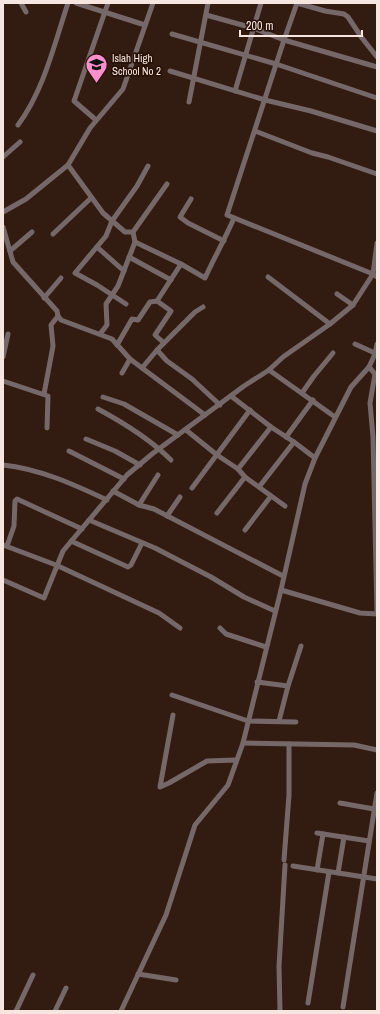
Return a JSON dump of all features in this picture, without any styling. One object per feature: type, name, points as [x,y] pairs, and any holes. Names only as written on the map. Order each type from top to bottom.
[{"type":"street","points":[[21,3],[26,12]]},
{"type":"street","points":[[18,125],[40,87],[68,3]]},
{"type":"street","points":[[76,3],[145,25]]},
{"type":"street","points":[[96,120],[74,101],[108,3]]},
{"type":"street","points":[[3,212],[26,199],[68,165],[96,120],[123,89],[153,3]]},
{"type":"street","points":[[189,102],[208,3]]},
{"type":"street","points":[[235,91],[261,3]]},
{"type":"street","points":[[375,276],[227,215],[297,3],[325,11],[344,14],[348,17],[362,38],[377,55]]},
{"type":"street","points":[[206,15],[253,28],[284,40],[377,67]]},
{"type":"street","points":[[172,34],[276,64],[377,98]]},
{"type":"street","points":[[170,71],[264,100],[311,111],[377,132]]},
{"type":"street","points":[[255,131],[312,153],[377,174]]},
{"type":"street","points":[[3,157],[20,142]]},
{"type":"street","points":[[68,165],[103,213],[125,232],[133,232]]},
{"type":"street","points":[[126,304],[97,284],[76,273],[106,236],[112,221],[137,186],[148,166]]},
{"type":"street","points":[[100,334],[107,325],[106,304],[118,286],[135,242],[133,232],[167,184]]},
{"type":"street","points":[[53,234],[91,198]]},
{"type":"street","points":[[191,199],[180,217],[188,223],[224,241]]},
{"type":"street","points":[[135,242],[181,264],[205,278],[234,218]]},
{"type":"street","points":[[3,227],[13,262],[57,311],[61,320],[112,339],[130,359],[205,415]]},
{"type":"street","points":[[10,251],[32,232]]},
{"type":"street","points":[[3,580],[44,598],[56,565],[63,551],[107,500],[112,491],[124,479],[178,435],[269,370],[283,357],[330,324],[353,305],[375,276],[377,243]]},
{"type":"street","points":[[97,247],[124,271]]},
{"type":"street","points":[[129,257],[171,280]]},
{"type":"street","points":[[157,301],[181,264]]},
{"type":"street","points":[[268,277],[330,324]]},
{"type":"street","points":[[44,298],[62,278]]},
{"type":"street","points":[[337,294],[353,305]]},
{"type":"street","points":[[117,345],[132,319],[138,320],[150,302],[157,301],[171,311],[155,336],[164,343]]},
{"type":"street","points":[[142,368],[157,350],[195,312],[203,307]]},
{"type":"street","points":[[44,394],[53,346],[51,325],[58,316]]},
{"type":"street","points":[[3,357],[8,334]]},
{"type":"street","points":[[355,344],[376,354]]},
{"type":"street","points":[[121,1011],[166,915],[195,825],[228,785],[243,742],[281,590],[305,484],[315,458],[351,387],[369,367],[376,354],[377,344]]},
{"type":"street","points":[[157,350],[167,361],[192,379],[220,405]]},
{"type":"street","points":[[302,393],[333,353]]},
{"type":"street","points":[[122,373],[130,359]]},
{"type":"street","points":[[281,590],[360,613],[377,614],[375,463],[370,403],[374,394],[375,374],[369,367]]},
{"type":"street","points":[[269,370],[336,417]]},
{"type":"street","points":[[3,381],[48,396],[46,428]]},
{"type":"street","points":[[231,396],[270,427],[294,442],[315,458]]},
{"type":"street","points":[[103,397],[124,404],[178,435]]},
{"type":"street","points":[[286,437],[312,400]]},
{"type":"street","points":[[98,409],[119,421],[160,449],[171,460]]},
{"type":"street","points":[[192,488],[250,410]]},
{"type":"street","points":[[238,469],[270,427]]},
{"type":"street","points":[[186,430],[217,455],[238,469],[245,477],[285,506]]},
{"type":"street","points":[[86,439],[115,451],[140,465]]},
{"type":"street","points":[[259,487],[294,442]]},
{"type":"street","points":[[69,451],[124,479]]},
{"type":"street","points":[[3,465],[26,468],[52,476],[107,500]]},
{"type":"street","points":[[139,505],[158,475]]},
{"type":"street","points":[[217,513],[245,477]]},
{"type":"street","points":[[112,491],[139,505],[154,509],[283,576]]},
{"type":"street","points":[[245,530],[271,496]]},
{"type":"street","points":[[167,516],[180,497]]},
{"type":"street","points":[[82,529],[17,499],[15,501],[14,526],[5,546],[56,565],[159,613],[180,628]]},
{"type":"street","points":[[89,520],[155,548],[211,577],[244,597],[275,611]]},
{"type":"street","points":[[71,541],[128,567],[131,565],[142,543]]},
{"type":"street","points":[[220,628],[226,634],[266,647]]},
{"type":"street","points":[[279,721],[288,686],[301,646]]},
{"type":"street","points":[[257,682],[288,686]]},
{"type":"street","points":[[172,695],[248,721],[296,722]]},
{"type":"street","points":[[173,715],[160,787],[207,761],[236,760]]},
{"type":"street","points":[[243,742],[354,745],[377,750]]},
{"type":"street","points":[[280,1011],[279,966],[289,795],[288,744]]},
{"type":"street","points":[[343,1008],[377,793]]},
{"type":"street","points":[[340,803],[374,809]]},
{"type":"street","points":[[317,870],[320,833],[369,841]]},
{"type":"street","points":[[338,873],[344,837]]},
{"type":"street","points":[[293,866],[377,879]]},
{"type":"street","points":[[308,1003],[329,872]]},
{"type":"street","points":[[138,974],[176,980]]},
{"type":"street","points":[[16,1011],[33,975]]},
{"type":"street","points":[[55,1011],[66,988]]},
{"type":"place","name":"Islah High School No 2","points":[[97,84]]}]
